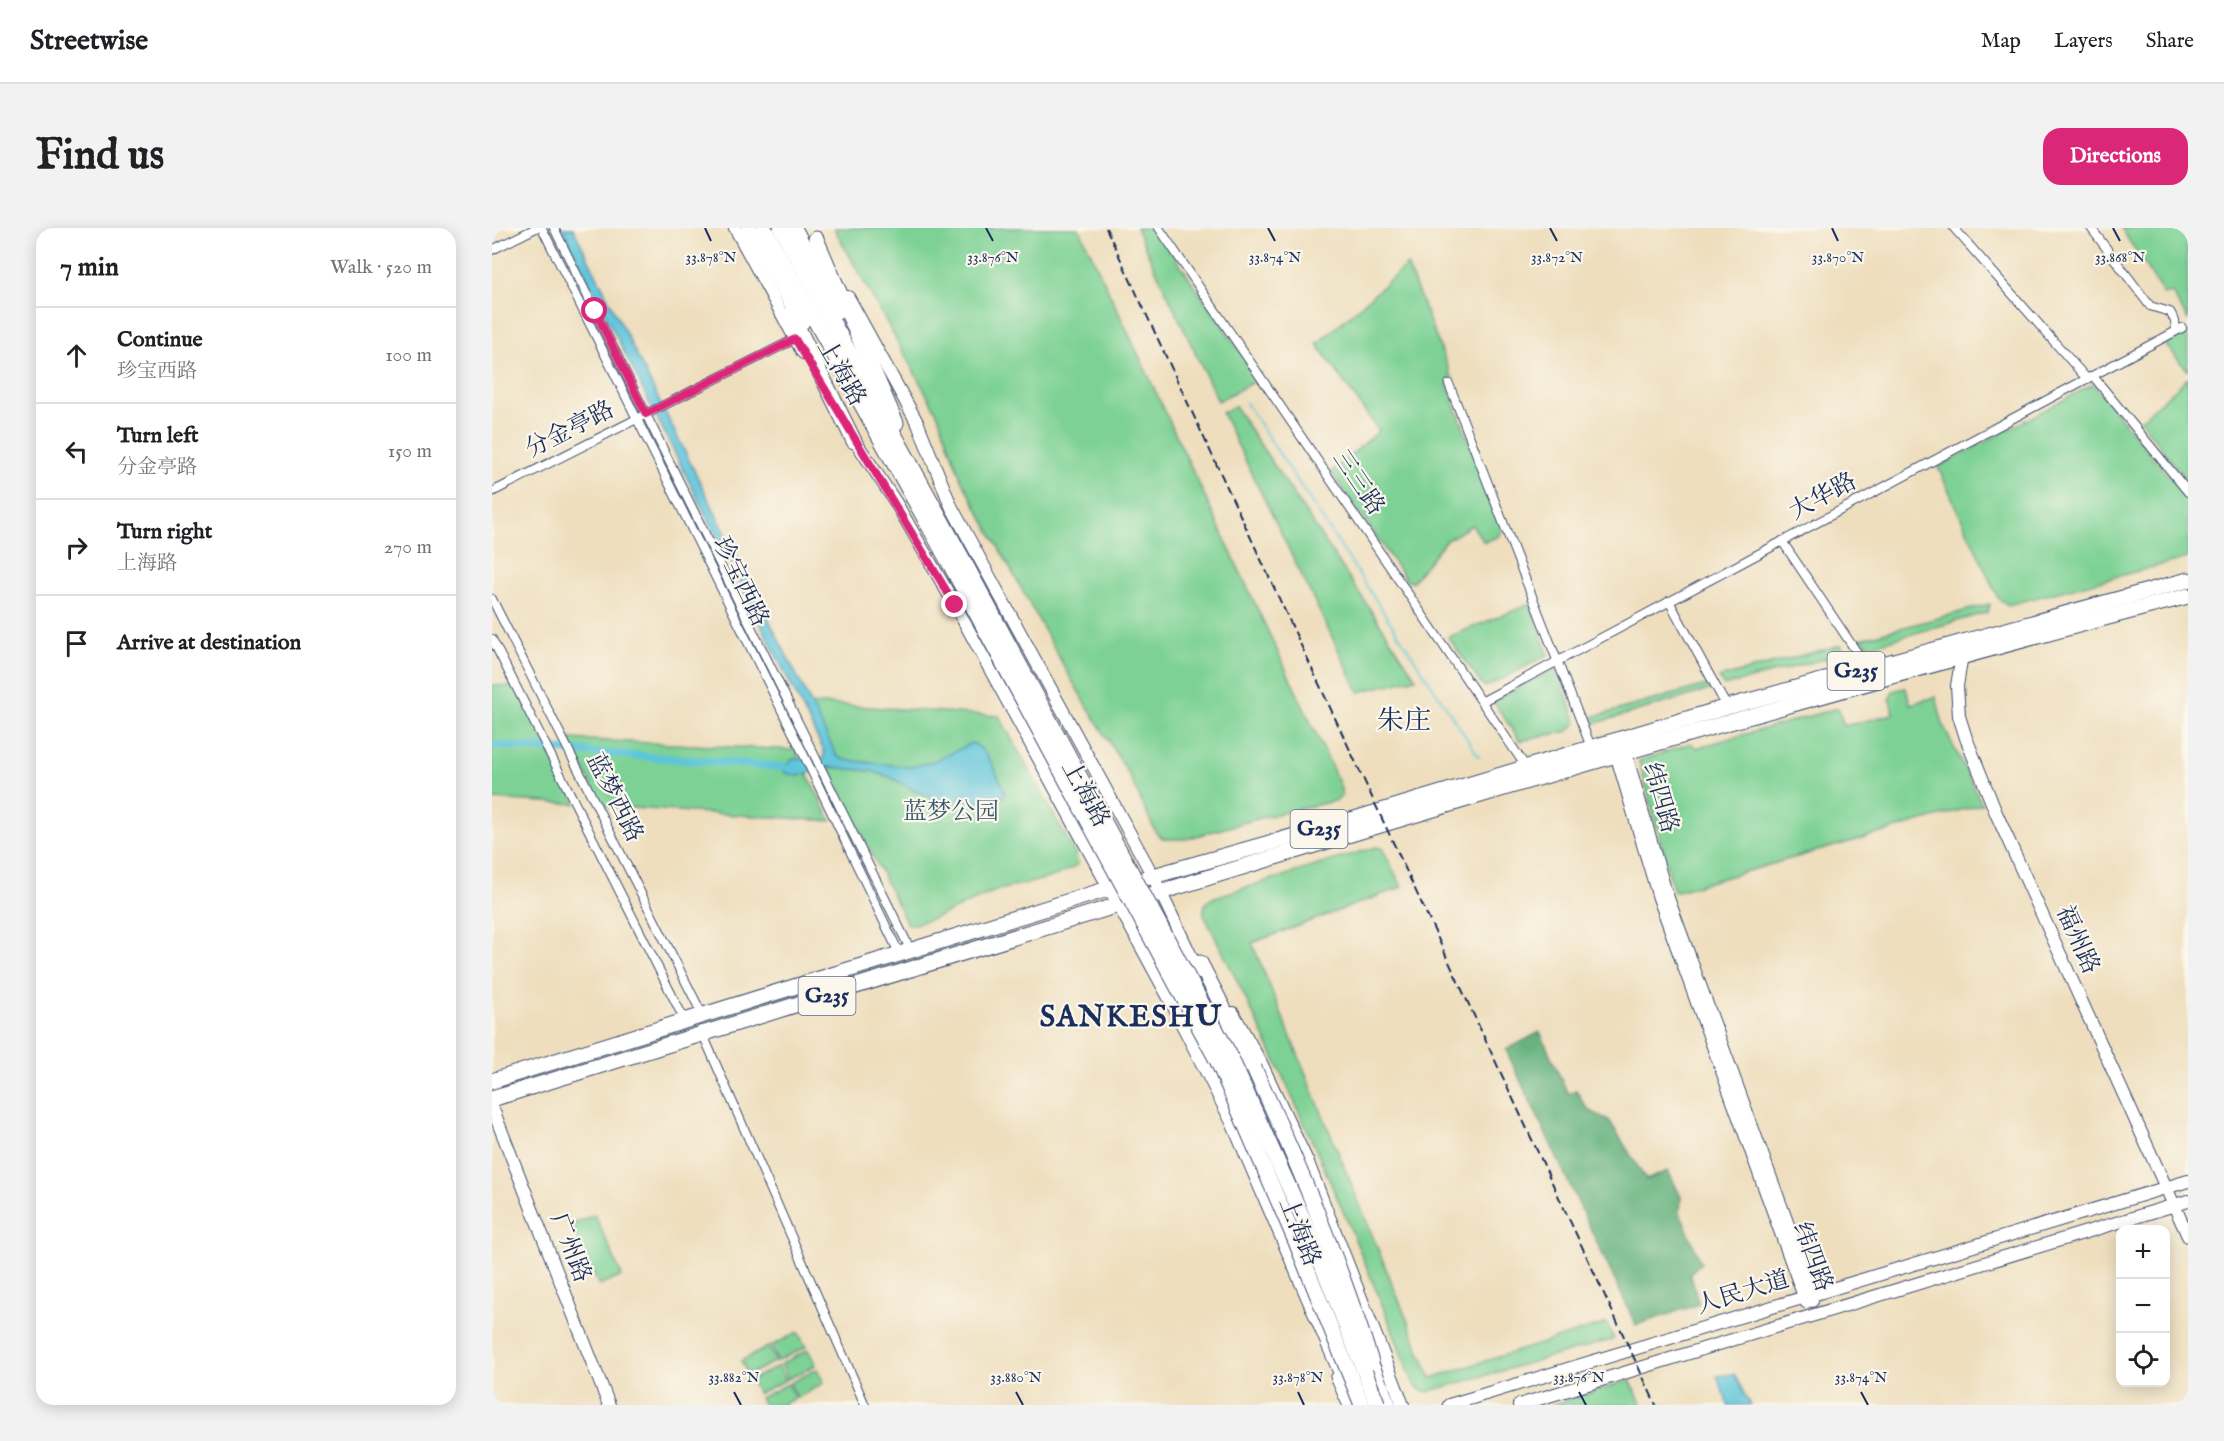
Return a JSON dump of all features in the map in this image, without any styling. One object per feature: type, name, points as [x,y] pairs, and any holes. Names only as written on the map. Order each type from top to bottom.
[{"type":"highway","name":"上海路","points":[[781,228],[926,509],[1224,1045],[1306,1225],[1378,1405]]},
{"type":"highway","points":[[794,228],[925,480],[926,509]]},
{"type":"highway","points":[[756,231],[868,437],[926,509]]},
{"type":"highway","points":[[756,231],[854,441]]},
{"type":"highway","points":[[813,233],[897,425]]},
{"type":"highway","name":"上海路","points":[[956,561],[1218,1062],[1294,1237],[1362,1405]]},
{"type":"highway","name":"G235","points":[[492,1099],[1121,906],[1164,899],[1620,752],[1871,674],[2188,580]]},
{"type":"highway","name":"G235","points":[[492,1080],[1111,888],[1358,818],[1726,707],[1962,655],[2188,596]]},
{"type":"highway","points":[[1200,963],[1254,1068],[1302,1177],[1357,1316],[1388,1405]]},
{"type":"highway","points":[[1182,1021],[1233,1121],[1356,1405]]},
{"type":"street","points":[[492,250],[536,228]]},
{"type":"street","name":"珍宝西路","points":[[542,228],[905,953]]},
{"type":"street","name":"珍宝西路","points":[[554,228],[812,747],[905,953]]},
{"type":"street","name":"上海路","points":[[735,228],[854,441],[915,535],[1121,906],[1182,1021],[1262,1200],[1348,1405]]},
{"type":"street","name":"三三路","points":[[1159,228],[1483,701],[1521,761]]},
{"type":"street","points":[[1954,228],[2090,377],[2188,492]]},
{"type":"street","name":"大华路","points":[[1483,701],[2179,330],[2170,312],[2150,306],[2091,228]]},
{"type":"street","name":"上海路","points":[[813,233],[918,424],[951,506],[1153,876],[1290,1165],[1388,1405]]},
{"type":"street","name":"分金亭路","points":[[492,492],[795,339]]},
{"type":"street","points":[[1449,384],[1591,747]]},
{"type":"street","points":[[1782,541],[1871,674]]},
{"type":"street","name":"蓝梦西路","points":[[492,599],[563,738],[694,1016]]},
{"type":"street","points":[[1670,601],[1726,707]]},
{"type":"street","name":"蓝梦西路","points":[[492,639],[554,761],[694,1016]]},
{"type":"street","name":"福州路","points":[[1962,655],[1957,686],[1959,716],[1966,738],[1996,813],[2188,1236]]},
{"type":"street","name":"纬四路","points":[[1620,752],[1659,898],[1809,1295],[1811,1314]]},
{"type":"street","name":"上海路","points":[[1164,899],[1200,963],[1240,1025],[1308,1162],[1403,1405]]},
{"type":"street","points":[[694,1016],[865,1405]]},
{"type":"street","name":"广州路","points":[[492,1107],[609,1405]]},
{"type":"street","name":"人民大道","points":[[1449,1405],[2188,1181]]},
{"type":"street","name":"人民大道","points":[[1519,1405],[1811,1314],[2188,1201]]},
{"type":"green space","points":[[834,228],[1079,228],[1340,785],[1342,794],[1338,800],[1264,817],[1186,839],[1164,839],[1156,833],[1129,775],[1071,679],[961,479],[938,415]]},
{"type":"green space","points":[[1136,228],[1155,228],[1259,379],[1218,401]]},
{"type":"green space","points":[[2121,228],[2187,228],[2188,320],[2172,293],[2164,295]]},
{"type":"green space","points":[[1407,265],[1453,380],[1447,383],[1502,529],[1500,536],[1484,542],[1472,525],[1445,541],[1412,582],[1407,581],[1331,472],[1379,431],[1317,344]]},
{"type":"green space","points":[[2188,332],[2188,371],[2165,344]]},
{"type":"green space","points":[[2188,378],[2188,483],[2140,420]]},
{"type":"green space","points":[[2093,384],[2188,499],[2188,558],[2008,605],[1998,598],[1938,467]]},
{"type":"green space","points":[[1235,406],[1416,678],[1359,692],[1222,413]]},
{"type":"green space","points":[[1530,604],[1548,655],[1486,687],[1482,685],[1448,637]]},
{"type":"green space","points":[[1990,604],[1988,612],[1871,646],[1860,639]]},
{"type":"green space","points":[[1841,645],[1845,653],[1724,686],[1719,678]]},
{"type":"green space","points":[[1556,668],[1577,723],[1568,731],[1520,741],[1493,701]]},
{"type":"green space","points":[[1710,684],[1712,689],[1593,724],[1590,718]]},
{"type":"green space","points":[[492,685],[517,687],[576,804],[492,799]]},
{"type":"green space","points":[[1906,688],[1910,704],[1936,697],[1943,725],[1982,804],[1674,892],[1639,761],[1691,743],[1696,748],[1838,708],[1844,726],[1893,714],[1890,698],[1893,691]]},
{"type":"green space","name":"蓝梦公园","points":[[829,704],[999,716],[1075,853],[1078,864],[1059,874],[993,892],[942,915],[910,925],[906,922],[824,758],[824,751],[801,705]]},
{"type":"green space","points":[[569,739],[795,750],[831,821],[602,806]]},
{"type":"green space","points":[[1376,847],[1382,848],[1402,887],[1252,943],[1431,1378],[1607,1323],[1614,1339],[1427,1392],[1419,1389],[1413,1382],[1314,1146],[1261,1030],[1204,915],[1206,904],[1215,897]]},
{"type":"green space","points":[[1540,1032],[1568,1094],[1576,1090],[1588,1110],[1609,1120],[1646,1180],[1668,1171],[1681,1197],[1680,1212],[1701,1263],[1690,1273],[1699,1304],[1636,1325],[1506,1050]]},
{"type":"green space","points":[[595,1215],[622,1276],[599,1286],[571,1225]]},
{"type":"green space","points":[[798,1332],[806,1347],[778,1361],[771,1346]]},
{"type":"green space","points":[[768,1347],[776,1361],[748,1375],[741,1361]]},
{"type":"green space","points":[[808,1350],[816,1365],[788,1379],[781,1364]]},
{"type":"green space","points":[[778,1366],[786,1380],[758,1394],[751,1380]]},
{"type":"green space","points":[[817,1369],[824,1383],[797,1398],[790,1383]]},
{"type":"green space","points":[[1630,1380],[1642,1405],[1552,1405]]},
{"type":"green space","points":[[788,1384],[795,1398],[782,1405],[764,1405],[760,1398]]},
{"type":"water","points":[[562,228],[573,228],[837,756],[845,760],[910,767],[932,762],[972,743],[983,751],[993,765],[1005,794],[1002,798],[990,801],[939,799],[871,771],[830,767],[799,776],[783,770],[793,759],[824,758],[824,751]]},
{"type":"water","points":[[1734,1374],[1750,1405],[1728,1405],[1717,1376]]},
{"type":"waterway","points":[[1246,403],[1479,757]]},
{"type":"waterway","points":[[492,745],[785,767]]},
{"type":"railway","points":[[1106,228],[1656,1405]]},
{"type":"district","name":"朱庄","points":[[1404,722]]},
{"type":"district","name":"SANKESHU","points":[[1131,1018]]},
{"type":"route","points":[[595,311],[646,414],[795,339],[854,441],[896,503],[955,605]]}]
